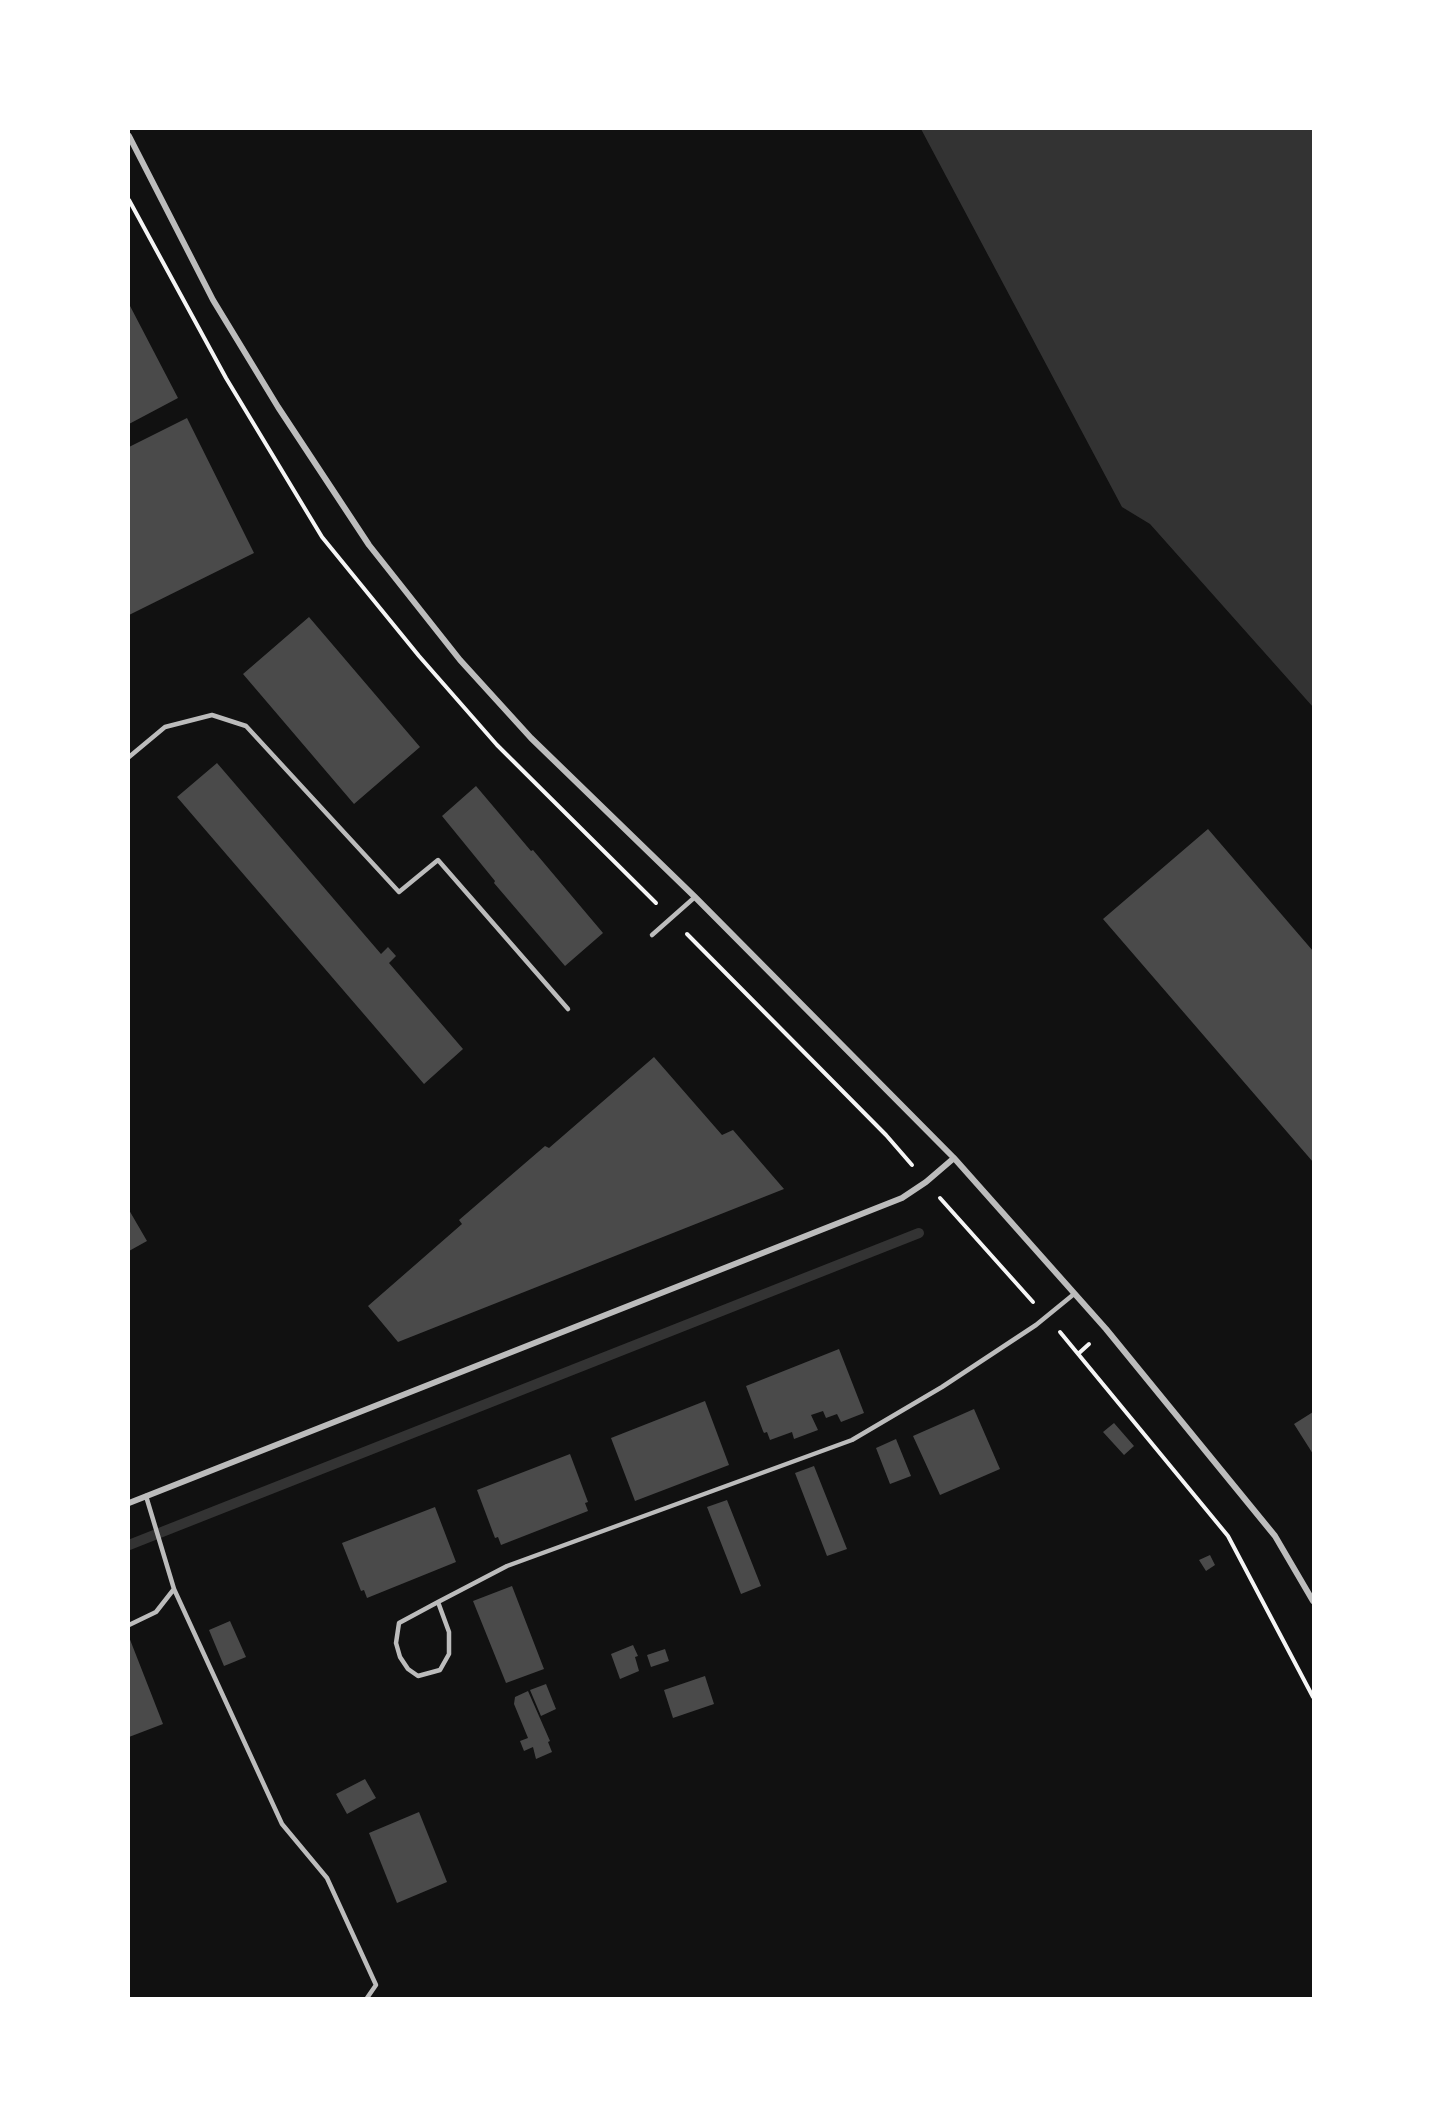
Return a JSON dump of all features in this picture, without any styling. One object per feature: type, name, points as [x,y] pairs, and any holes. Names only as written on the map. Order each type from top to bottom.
[{"type":"street","points":[[129,136],[213,300],[278,407],[369,545],[460,660],[531,738],[695,897],[954,1158],[1106,1329],[1275,1536],[1313,1601]]},
{"type":"street","points":[[129,1503],[891,1203],[926,1182],[954,1158]]},
{"type":"lane","points":[[129,757],[165,727],[212,715],[246,726],[399,892],[438,860],[568,1009]]},
{"type":"lane","points":[[652,935],[695,897]]},
{"type":"lane","points":[[438,1602],[449,1632],[449,1654],[440,1670],[418,1676],[408,1669],[400,1657],[396,1643],[399,1623],[438,1602],[507,1566],[852,1440],[942,1387],[1046,1317],[1074,1294]]},
{"type":"lane","points":[[146,1496],[174,1589],[282,1824],[327,1878],[376,1985],[367,1998]]},
{"type":"lane","points":[[129,1625],[156,1612],[174,1589]]},
{"type":"path","points":[[129,200],[226,378],[322,537],[419,656],[497,745],[886,1135],[1078,1354],[1228,1536],[1313,1697]]},
{"type":"shaded area","points":[[921,129],[1313,129],[1313,707],[1150,524],[1122,507]]},
{"type":"building","points":[[129,304],[178,398],[129,424]]},
{"type":"building","points":[[187,418],[254,553],[129,615],[129,447]]},
{"type":"building","points":[[309,617],[420,747],[354,804],[243,674]]},
{"type":"building","points":[[217,763],[381,954],[388,947],[396,956],[389,963],[463,1049],[424,1084],[177,797]]},
{"type":"building","points":[[476,786],[603,933],[565,966],[494,883],[495,881],[442,816]]},
{"type":"building","points":[[1208,829],[1313,951],[1313,1162],[1103,919]]},
{"type":"building","points":[[654,1057],[722,1135],[733,1130],[784,1189],[398,1342],[368,1306],[462,1224],[459,1220],[545,1146],[549,1148]]},
{"type":"building","points":[[129,1210],[147,1241],[129,1251]]},
{"type":"building","points":[[839,1349],[864,1413],[841,1422],[837,1414],[826,1418],[823,1411],[811,1415],[818,1430],[794,1439],[792,1432],[770,1440],[767,1432],[763,1431],[746,1386]]},
{"type":"building","points":[[705,1401],[729,1465],[635,1501],[611,1438]]},
{"type":"building","points":[[974,1409],[1000,1469],[940,1495],[913,1436]]},
{"type":"building","points":[[1313,1412],[1313,1454],[1294,1424]]},
{"type":"building","points":[[1114,1423],[1134,1446],[1124,1455],[1103,1432]]},
{"type":"building","points":[[896,1439],[911,1476],[890,1484],[876,1448]]},
{"type":"building","points":[[570,1454],[588,1502],[585,1503],[588,1511],[501,1545],[498,1537],[495,1538],[477,1490]]},
{"type":"building","points":[[814,1466],[847,1549],[827,1556],[795,1473]]},
{"type":"building","points":[[727,1500],[761,1586],[741,1594],[707,1507]]},
{"type":"building","points":[[435,1507],[456,1562],[367,1598],[364,1590],[361,1591],[342,1543]]},
{"type":"building","points":[[1210,1555],[1215,1565],[1206,1571],[1199,1560]]},
{"type":"building","points":[[512,1586],[544,1669],[506,1683],[473,1601]]},
{"type":"building","points":[[230,1621],[246,1657],[224,1666],[209,1630]]},
{"type":"building","points":[[129,1637],[163,1724],[129,1737]]},
{"type":"building","points":[[633,1645],[638,1656],[635,1657],[639,1671],[620,1679],[611,1654]]},
{"type":"building","points":[[665,1649],[669,1661],[651,1667],[647,1655]]},
{"type":"building","points":[[705,1676],[714,1704],[673,1718],[664,1690]]},
{"type":"building","points":[[546,1684],[556,1709],[541,1716],[530,1690]]},
{"type":"building","points":[[528,1691],[550,1741],[548,1742],[552,1752],[536,1759],[533,1747],[524,1751],[520,1741],[528,1738],[514,1704],[515,1697]]},
{"type":"building","points":[[365,1779],[376,1798],[347,1814],[336,1794]]},
{"type":"building","points":[[419,1812],[447,1882],[397,1903],[369,1833]]},
{"type":"waterway","points":[[129,1545],[919,1233]]}]
